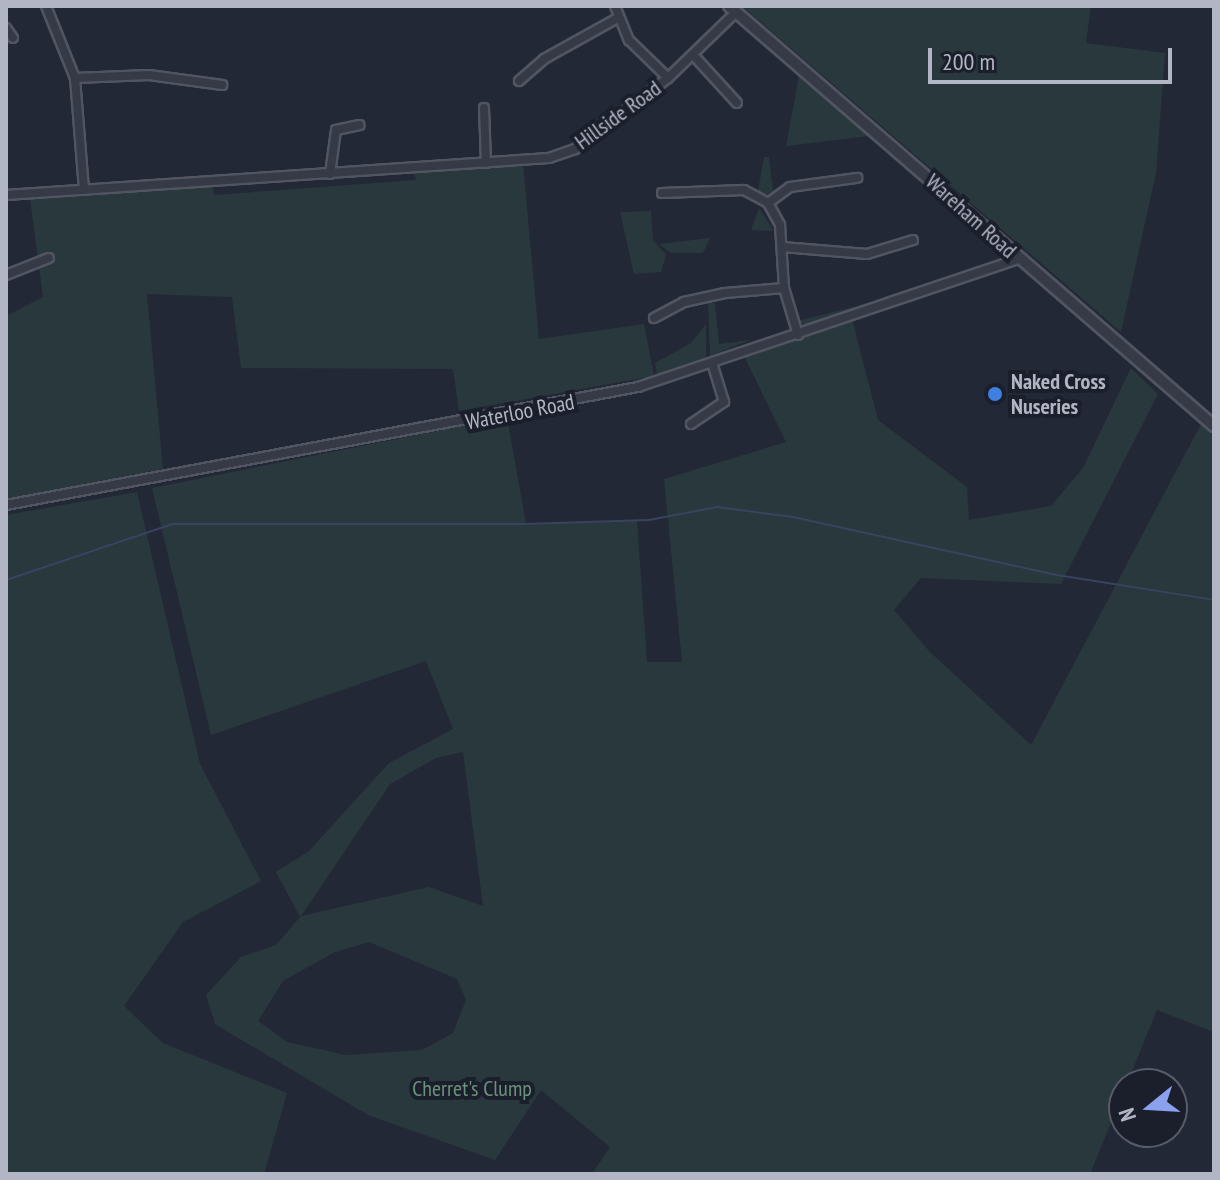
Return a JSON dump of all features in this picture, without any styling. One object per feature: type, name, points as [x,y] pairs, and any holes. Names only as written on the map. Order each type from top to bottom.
[{"type":"street","points":[[46,6],[75,78],[84,190]]},
{"type":"street","points":[[615,6],[616,19],[629,40],[668,78]]},
{"type":"street","name":"Hillside Road","points":[[6,195],[549,158],[575,149],[695,57],[732,9]]},
{"type":"street","name":"Wareham Road","points":[[732,9],[1214,426]]},
{"type":"street","points":[[519,81],[544,59],[616,19]]},
{"type":"street","points":[[6,28],[13,38]]},
{"type":"street","points":[[695,57],[737,103]]},
{"type":"street","points":[[75,78],[149,75],[222,85]]},
{"type":"street","points":[[484,108],[486,163]]},
{"type":"street","points":[[330,174],[336,130],[359,125]]},
{"type":"street","points":[[768,203],[790,187],[857,178]]},
{"type":"street","points":[[662,193],[744,190],[768,203],[780,225],[784,288],[798,335]]},
{"type":"street","points":[[782,247],[867,254],[913,240]]},
{"type":"street","points":[[6,275],[49,258]]},
{"type":"street","name":"Waterloo Road","points":[[6,505],[565,404],[713,365],[1019,259]]},
{"type":"street","points":[[654,318],[684,302],[725,293],[784,288]]},
{"type":"street","points":[[691,424],[724,402],[713,365]]},
{"type":"green space","points":[[742,6],[1091,6],[1086,43],[1165,53],[1156,173],[1121,332]]},
{"type":"green space","points":[[799,76],[869,136],[786,146]]},
{"type":"green space","points":[[764,157],[769,157],[773,191],[767,194],[758,191]]},
{"type":"green space","points":[[523,164],[539,339],[644,324],[654,376],[459,411],[453,369],[241,368],[232,297],[147,294],[163,469],[6,499],[6,316],[43,297],[30,199],[213,186],[214,195],[416,180],[414,172]]},
{"type":"green space","points":[[759,208],[774,231],[751,230]]},
{"type":"green space","points":[[651,211],[653,240],[666,255],[661,272],[634,274],[620,212]]},
{"type":"green space","points":[[710,238],[703,253],[671,253],[659,244]]},
{"type":"green space","points":[[908,289],[809,327],[798,321],[865,304]]},
{"type":"green space","points":[[708,303],[715,303],[719,344],[750,340],[710,356]]},
{"type":"green space","name":"Cherret's Clump","points":[[852,319],[878,420],[967,487],[969,520],[1051,506],[1083,468],[1131,368],[1158,394],[1061,584],[921,578],[894,610],[930,652],[1031,745],[1201,424],[1214,436],[1214,1032],[1157,1010],[1133,1068],[1108,1068],[1108,1130],[1090,1174],[592,1174],[610,1147],[541,1090],[495,1160],[368,1115],[215,1024],[206,995],[241,957],[276,945],[300,917],[276,872],[309,851],[389,763],[453,729],[426,661],[211,735],[152,488],[507,417],[526,524],[637,521],[647,662],[682,662],[664,479],[786,442],[745,358]],"holes":[[[463,752],[483,906],[429,887],[301,916],[390,784],[436,758]],[[369,942],[457,979],[466,1000],[453,1033],[422,1050],[346,1055],[287,1042],[258,1021],[283,981],[335,952]]]},
{"type":"green space","points":[[706,324],[706,357],[657,374],[655,363],[691,343]]},
{"type":"green space","points":[[137,492],[200,764],[261,881],[183,922],[124,1006],[163,1043],[287,1093],[264,1174],[6,1174],[6,515]]},
{"type":"waterway","points":[[6,580],[172,524],[524,524],[649,520],[717,507],[793,517],[1057,575],[1214,600]]},
{"type":"place","name":"Naked Cross Nuseries","points":[[995,394]]}]
